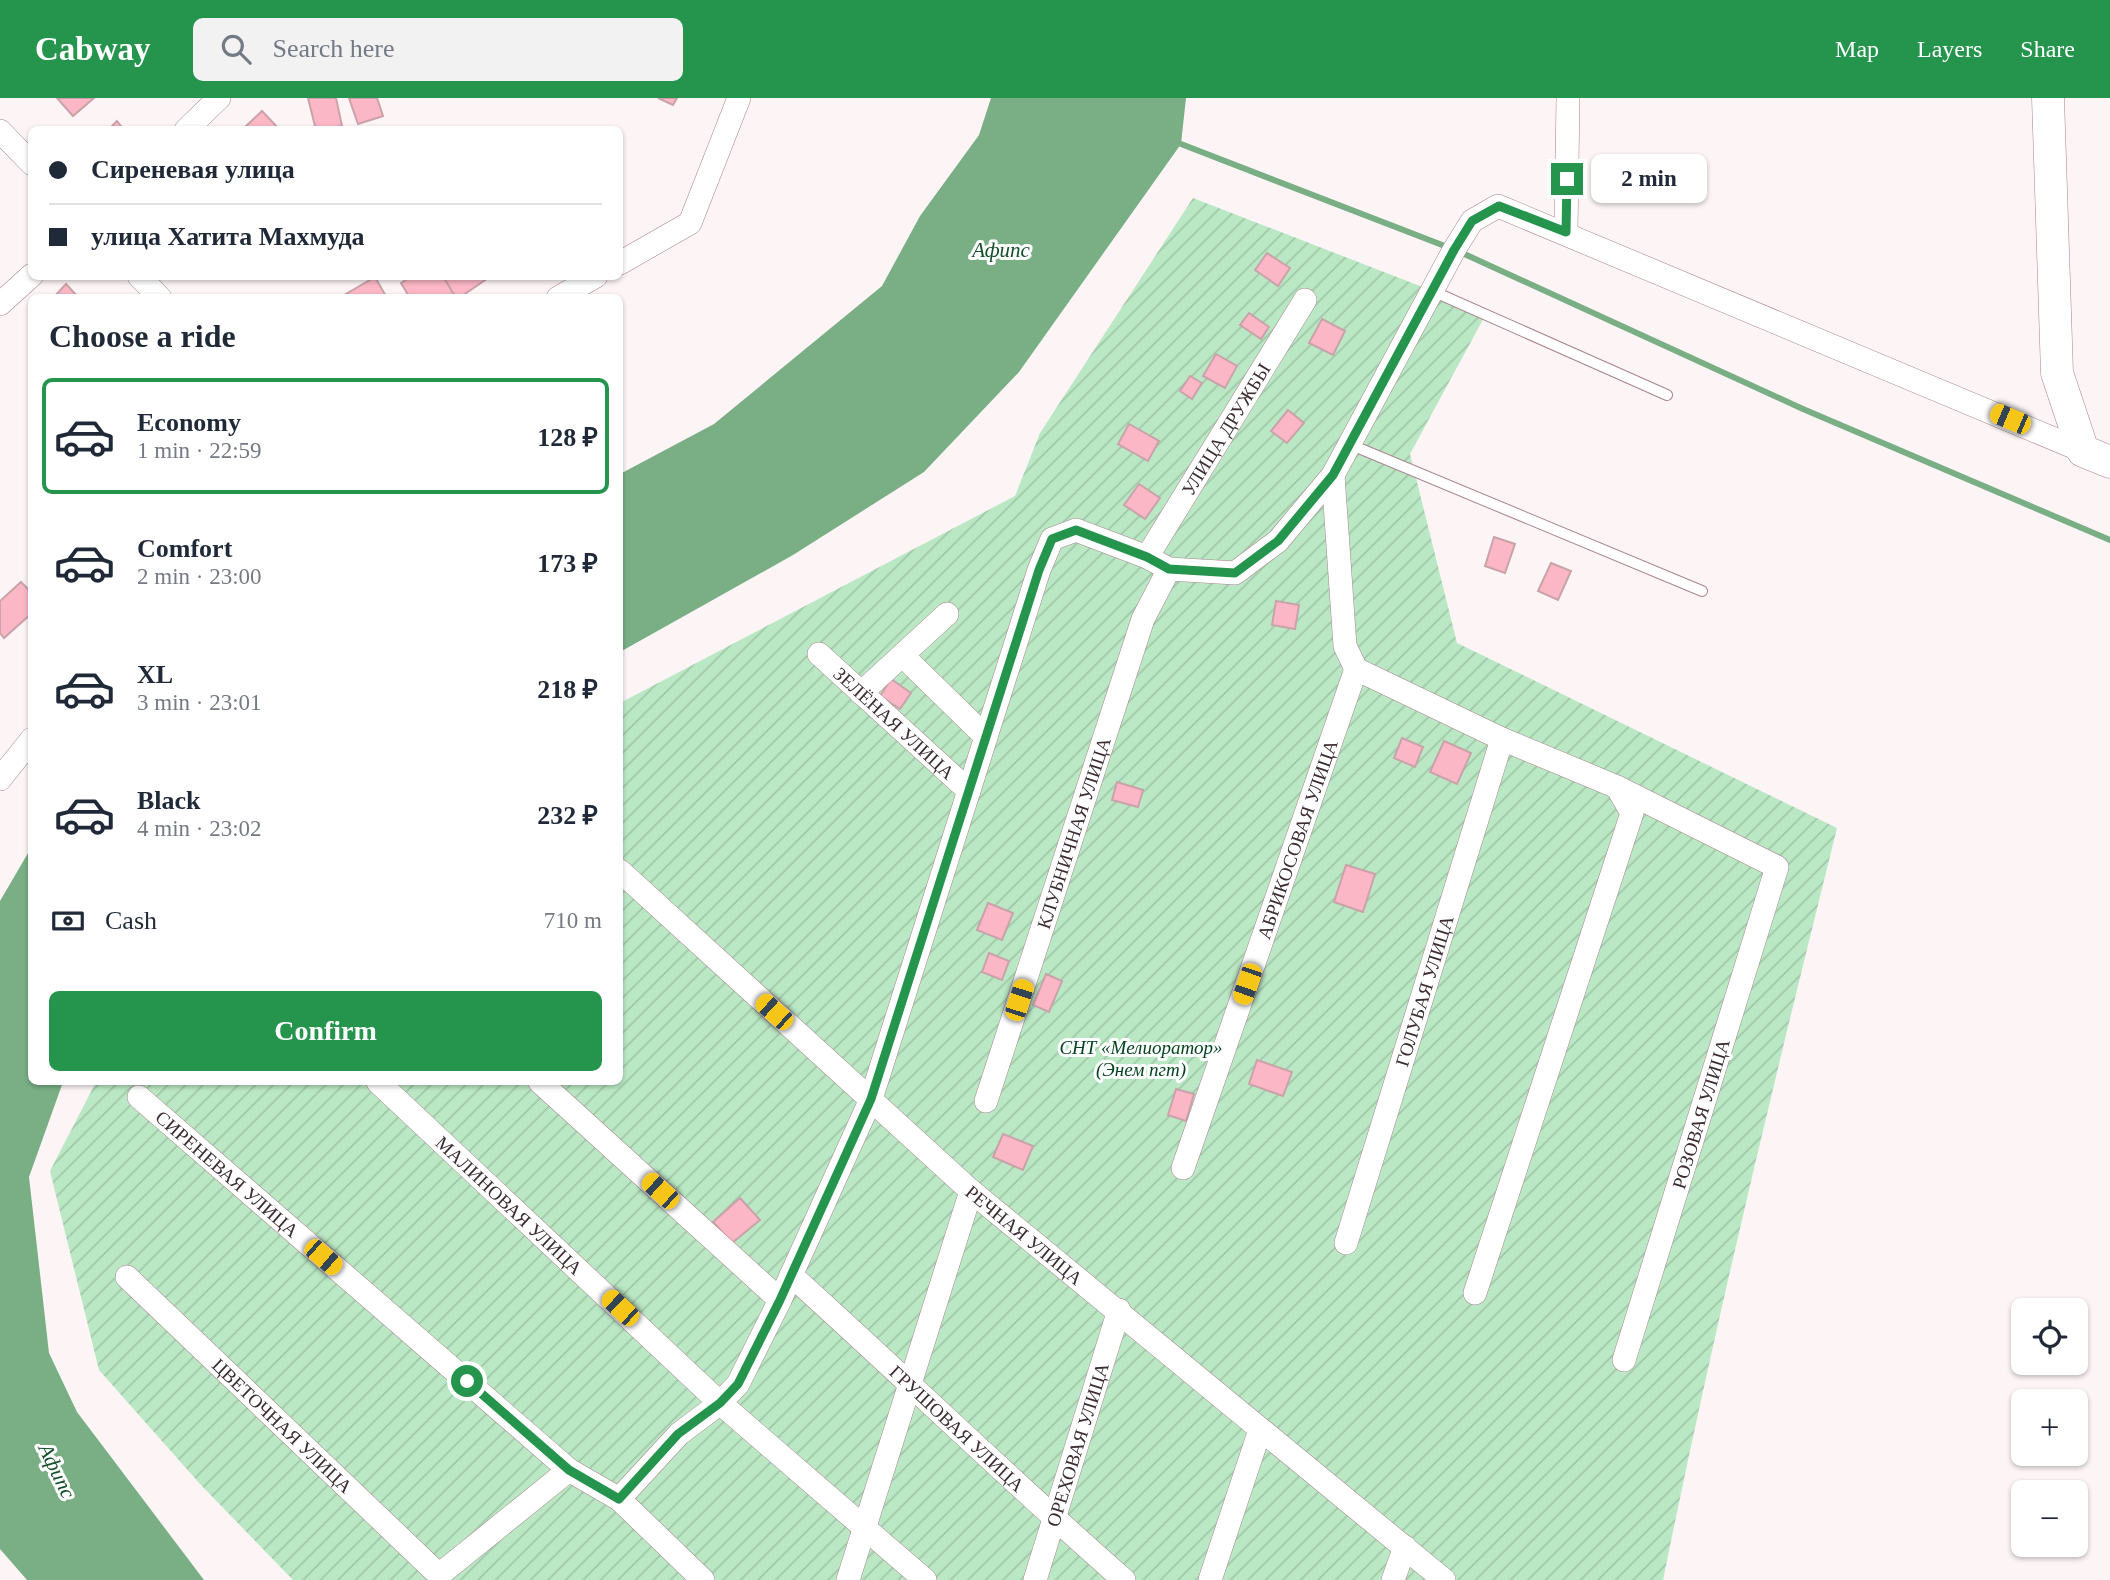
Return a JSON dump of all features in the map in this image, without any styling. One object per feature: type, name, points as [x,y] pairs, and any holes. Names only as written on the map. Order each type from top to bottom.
[{"type":"street","points":[[190,126],[219,98]]},
{"type":"street","points":[[623,261],[690,223],[739,98]]},
{"type":"street","points":[[1566,232],[1568,98]]},
{"type":"street","points":[[2048,98],[2057,373],[2097,456]]},
{"type":"street","points":[[0,131],[28,160]]},
{"type":"street","points":[[619,1499],[678,1434],[720,1403],[738,1384],[780,1300],[871,1099],[1039,570],[1052,539],[1076,530],[1147,557],[1169,569],[1235,573],[1278,541],[1333,475],[1430,290],[1472,221],[1499,206],[2097,456]]},
{"type":"street","points":[[0,304],[28,279]]},
{"type":"street","points":[[143,280],[156,294]]},
{"type":"street","points":[[565,294],[589,280]]},
{"type":"street","name":"УЛИЦА ДРУЖБЫ","points":[[1147,557],[1305,299]]},
{"type":"street","points":[[1333,475],[1345,646],[1356,669],[1502,738],[1617,787],[1632,813],[1475,1293]]},
{"type":"street","name":"КЛУБНИЧНАЯ УЛИЦА","points":[[986,1101],[1143,619],[1169,569]]},
{"type":"street","points":[[861,693],[947,614]]},
{"type":"street","name":"ЗЕЛЁНАЯ УЛИЦА","points":[[819,654],[969,790]]},
{"type":"street","points":[[903,656],[986,737]]},
{"type":"street","name":"АБРИКОСОВАЯ УЛИЦА","points":[[1183,1167],[1356,669]]},
{"type":"street","name":"ГОЛУБАЯ УЛИЦА","points":[[1346,1243],[1502,738]]},
{"type":"street","points":[[1,777],[28,744]]},
{"type":"street","name":"РОЗОВАЯ УЛИЦА","points":[[1617,787],[1777,867],[1624,1360]]},
{"type":"street","name":"РЕЧНАЯ УЛИЦА","points":[[623,874],[971,1191],[1444,1580]]},
{"type":"street","name":"МАЛИНОВАЯ УЛИЦА","points":[[381,1085],[720,1403],[925,1580]]},
{"type":"street","points":[[543,1085],[780,1300]]},
{"type":"street","name":"СИРЕНЕВАЯ УЛИЦА","points":[[139,1097],[569,1470],[619,1499],[703,1580]]},
{"type":"street","points":[[848,1580],[971,1191]]},
{"type":"street","name":"ГРУШОВАЯ УЛИЦА","points":[[791,1275],[1124,1580]]},
{"type":"street","name":"ЦВЕТОЧНАЯ УЛИЦА","points":[[127,1277],[439,1575],[569,1470]]},
{"type":"street","name":"ОРЕХОВАЯ УЛИЦА","points":[[1035,1580],[1119,1310]]},
{"type":"street","points":[[1210,1580],[1260,1430]]},
{"type":"street","points":[[1393,1580],[1405,1547]]},
{"type":"lane","points":[[1430,290],[1667,395]]},
{"type":"lane","points":[[1349,444],[1702,591]]},
{"type":"green space","name":"СНТ «Мелиоратор» (Энем пгт)","points":[[1193,198],[1487,312],[1410,454],[1457,643],[1837,828],[1746,1203],[1663,1580],[293,1580],[200,1484],[99,1370],[50,1171],[94,1085],[623,1085],[623,701],[1015,496],[1040,433]]},
{"type":"water","name":"Афипс","points":[[991,98],[1186,98],[1181,144],[1019,372],[924,472],[793,555],[623,650],[623,472],[714,424],[882,286],[920,216],[979,135]]},
{"type":"water","name":"Афипс","points":[[28,853],[28,1085],[62,1085],[29,1177],[49,1353],[77,1412],[204,1580],[27,1580],[0,1549],[0,901]]},
{"type":"building","points":[[57,98],[94,98],[73,116]]},
{"type":"building","points":[[308,98],[336,98],[342,126],[315,126]]},
{"type":"building","points":[[349,98],[377,98],[383,116],[358,124]]},
{"type":"building","points":[[658,98],[677,98],[673,105]]},
{"type":"building","points":[[262,111],[276,126],[246,126]]},
{"type":"building","points":[[1267,253],[1290,268],[1278,286],[1255,270]]},
{"type":"building","points":[[370,280],[377,280],[385,294],[346,294]]},
{"type":"building","points":[[406,280],[445,280],[454,294],[408,294],[401,283]]},
{"type":"building","points":[[445,280],[485,280],[465,294],[454,294]]},
{"type":"building","points":[[66,284],[75,294],[57,294]]},
{"type":"building","points":[[1249,313],[1269,327],[1261,339],[1240,325]]},
{"type":"building","points":[[1322,319],[1345,331],[1333,355],[1309,343]]},
{"type":"building","points":[[1216,354],[1237,366],[1225,388],[1203,376]]},
{"type":"building","points":[[1190,376],[1202,383],[1192,399],[1180,391]]},
{"type":"building","points":[[1288,410],[1304,423],[1287,443],[1271,431]]},
{"type":"building","points":[[1129,424],[1159,441],[1148,461],[1118,444]]},
{"type":"building","points":[[1139,484],[1160,498],[1145,519],[1124,505]]},
{"type":"building","points":[[1494,537],[1515,544],[1505,573],[1485,566]]},
{"type":"building","points":[[1551,563],[1571,571],[1558,600],[1538,591]]},
{"type":"building","points":[[21,582],[28,589],[28,617],[4,638],[0,633],[0,601]]},
{"type":"building","points":[[1276,601],[1299,605],[1295,629],[1272,625]]},
{"type":"building","points":[[891,679],[911,693],[900,709],[880,696]]},
{"type":"building","points":[[1402,738],[1423,747],[1415,767],[1394,758]]},
{"type":"building","points":[[1444,741],[1471,753],[1457,784],[1430,772]]},
{"type":"building","points":[[1117,782],[1143,790],[1138,807],[1112,800]]},
{"type":"building","points":[[1346,865],[1375,874],[1363,912],[1334,902]]},
{"type":"building","points":[[988,903],[1013,913],[1002,940],[977,930]]},
{"type":"building","points":[[989,953],[1009,961],[1002,980],[982,972]]},
{"type":"building","points":[[1046,974],[1062,981],[1049,1012],[1033,1005]]},
{"type":"building","points":[[1257,1060],[1292,1072],[1283,1096],[1249,1084]]},
{"type":"building","points":[[1176,1089],[1194,1094],[1186,1121],[1168,1115]]},
{"type":"building","points":[[1003,1134],[1033,1146],[1023,1170],[993,1157]]},
{"type":"building","points":[[740,1198],[760,1220],[732,1243],[713,1222]]},
{"type":"waterway","points":[[1181,144],[1450,248]]},
{"type":"waterway","points":[[1460,252],[1803,409],[2110,540]]},
{"type":"route","points":[[467,1381],[569,1470],[619,1499],[678,1434],[720,1403],[738,1384],[780,1300],[871,1099],[1039,570],[1052,539],[1076,530],[1147,557],[1169,569],[1235,573],[1278,541],[1333,475],[1430,290],[1472,221],[1499,206],[1566,232],[1567,179]]}]
